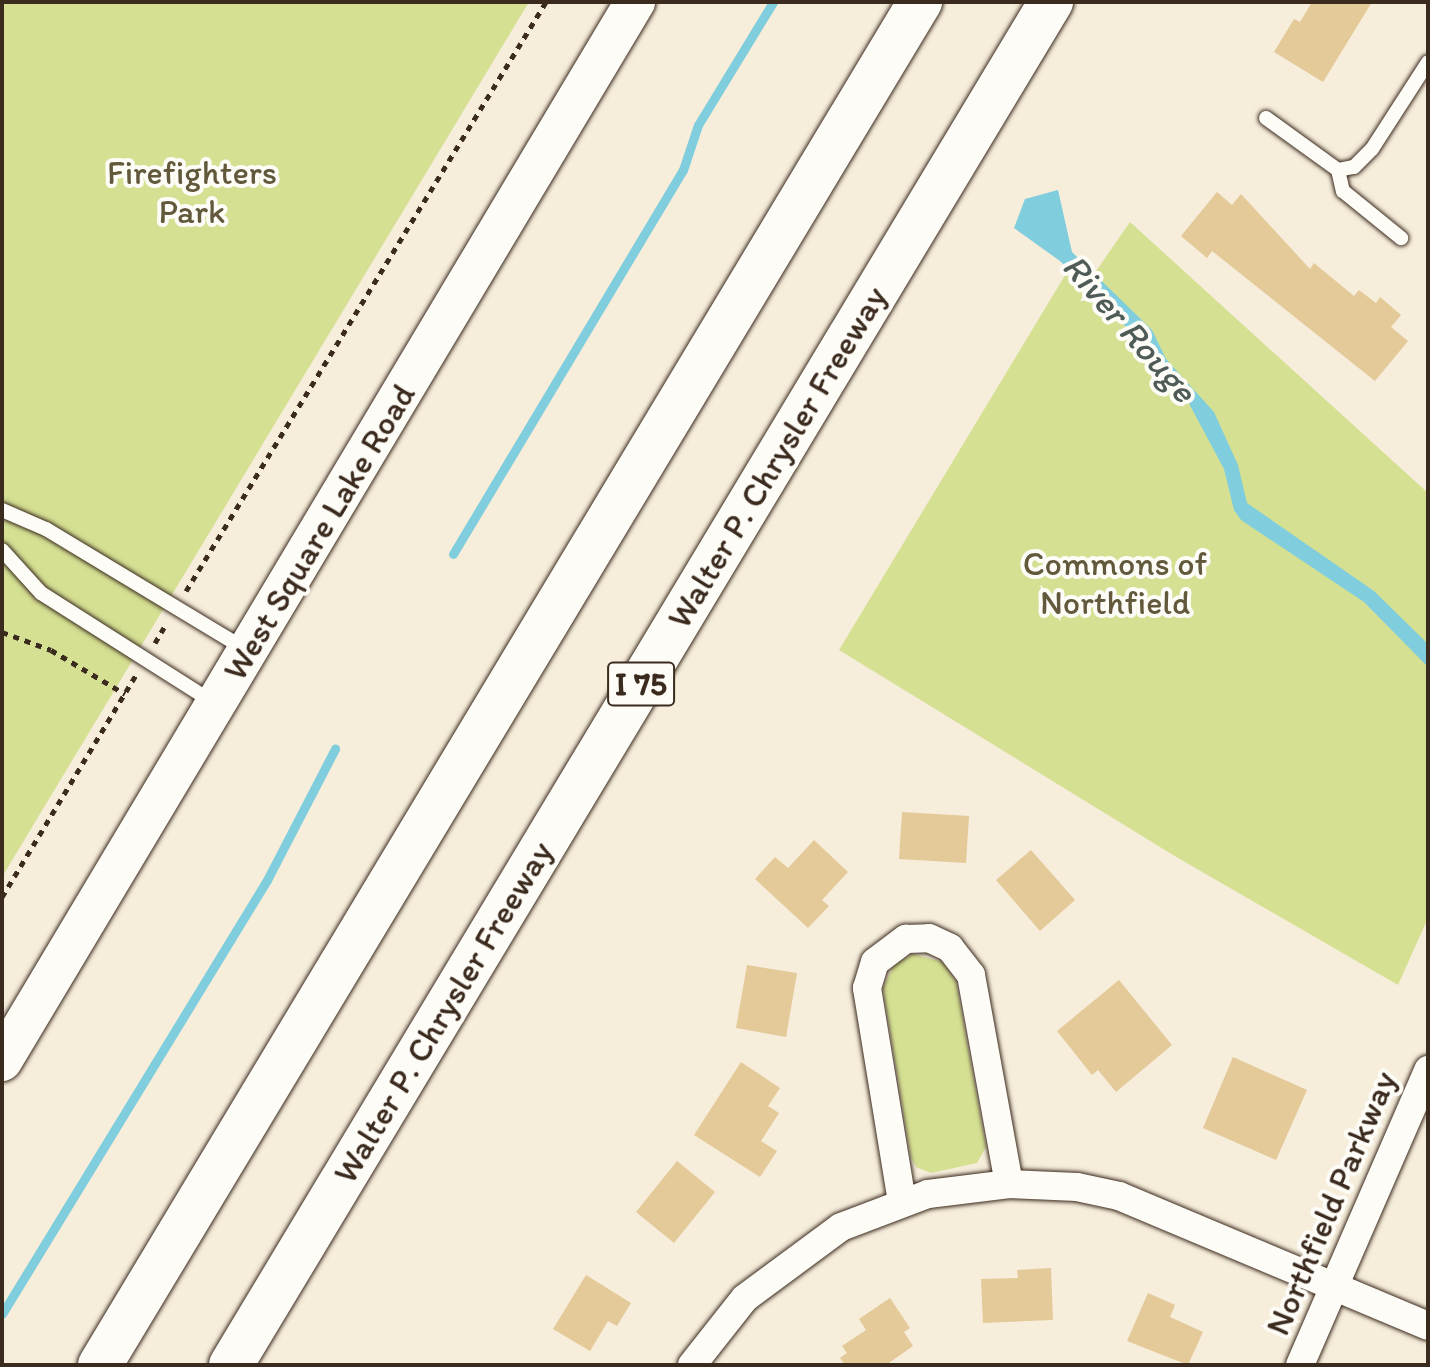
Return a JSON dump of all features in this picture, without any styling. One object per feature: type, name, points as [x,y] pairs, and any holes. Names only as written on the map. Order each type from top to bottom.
[{"type":"highway","points":[[100,1365],[920,2]]},
{"type":"highway","name":"Walter P. Chrysler Freeway","points":[[231,1365],[1051,2]]},
{"type":"main road","name":"West Square Lake Road","points":[[2,1061],[635,2]]},
{"type":"street","points":[[902,1202],[867,988],[875,962],[906,939],[929,938],[950,948],[971,975],[1009,1184]]},
{"type":"street","name":"Northfield Parkway","points":[[1300,1365],[1428,1070]]},
{"type":"street","points":[[692,1365],[745,1298],[778,1270],[841,1227],[902,1202],[1009,1184],[1077,1187],[1119,1196],[1428,1326]]},
{"type":"lane","points":[[1338,170],[1354,167],[1372,149],[1428,62]]},
{"type":"lane","points":[[1266,118],[1338,170],[1343,191],[1401,238]]},
{"type":"lane","points":[[2,510],[46,529],[248,651]]},
{"type":"lane","points":[[2,550],[41,593],[217,704]]},
{"type":"path","points":[[183,595],[546,2]]},
{"type":"path","points":[[154,645],[169,619]]},
{"type":"path","points":[[2,632],[51,650],[125,694]]},
{"type":"path","points":[[2,897],[136,674]]},
{"type":"green space","name":"Firefighters Park","points":[[2,2],[529,2],[2,877]]},
{"type":"green space","name":"Commons of Northfield","points":[[1130,222],[1428,493],[1428,918],[1398,985],[1178,858],[839,650],[1067,272],[1085,287]]},
{"type":"green space","points":[[913,954],[943,962],[956,982],[986,1147],[977,1163],[931,1173],[916,1167],[911,1158],[883,988],[894,965]]},
{"type":"water","name":"River Rouge","points":[[1058,190],[1072,252],[1152,330],[1166,359],[1214,412],[1238,465],[1247,503],[1374,591],[1428,644],[1428,667],[1364,602],[1241,520],[1234,510],[1224,469],[1186,398],[1153,368],[1135,336],[1060,261],[1014,228],[1025,199]]},
{"type":"building","points":[[1312,2],[1372,2],[1323,82],[1274,52],[1294,19],[1300,22]]},
{"type":"building","points":[[1217,192],[1232,205],[1241,194],[1310,269],[1314,263],[1354,296],[1359,290],[1376,303],[1380,297],[1401,315],[1391,327],[1408,341],[1375,381],[1212,251],[1207,258],[1181,236]]},
{"type":"building","points":[[902,812],[969,816],[966,863],[899,859]]},
{"type":"building","points":[[814,840],[848,872],[822,900],[829,906],[808,928],[755,879],[775,857],[788,868]]},
{"type":"building","points":[[1031,850],[1075,900],[1040,931],[996,880]]},
{"type":"building","points":[[747,965],[797,973],[786,1037],[736,1028]]},
{"type":"building","points":[[1119,980],[1172,1045],[1116,1092],[1098,1070],[1092,1075],[1057,1031]]},
{"type":"building","points":[[1233,1057],[1307,1090],[1276,1160],[1203,1128]]},
{"type":"building","points":[[741,1062],[780,1088],[768,1106],[779,1113],[761,1141],[777,1151],[760,1177],[694,1135]]},
{"type":"building","points":[[677,1161],[715,1192],[674,1243],[636,1212]]},
{"type":"building","points":[[1051,1268],[1053,1320],[983,1323],[981,1279],[1018,1278],[1017,1270]]},
{"type":"building","points":[[586,1275],[631,1303],[617,1326],[608,1321],[590,1351],[553,1329]]},
{"type":"building","points":[[1148,1293],[1175,1305],[1170,1317],[1203,1332],[1188,1365],[1127,1341]]},
{"type":"building","points":[[890,1298],[910,1328],[904,1332],[913,1346],[886,1365],[845,1365],[840,1358],[847,1353],[842,1346],[866,1330],[859,1319]]},
{"type":"waterway","points":[[453,554],[683,170],[698,125],[773,2]]},
{"type":"waterway","points":[[2,1314],[267,880],[335,749]]}]
